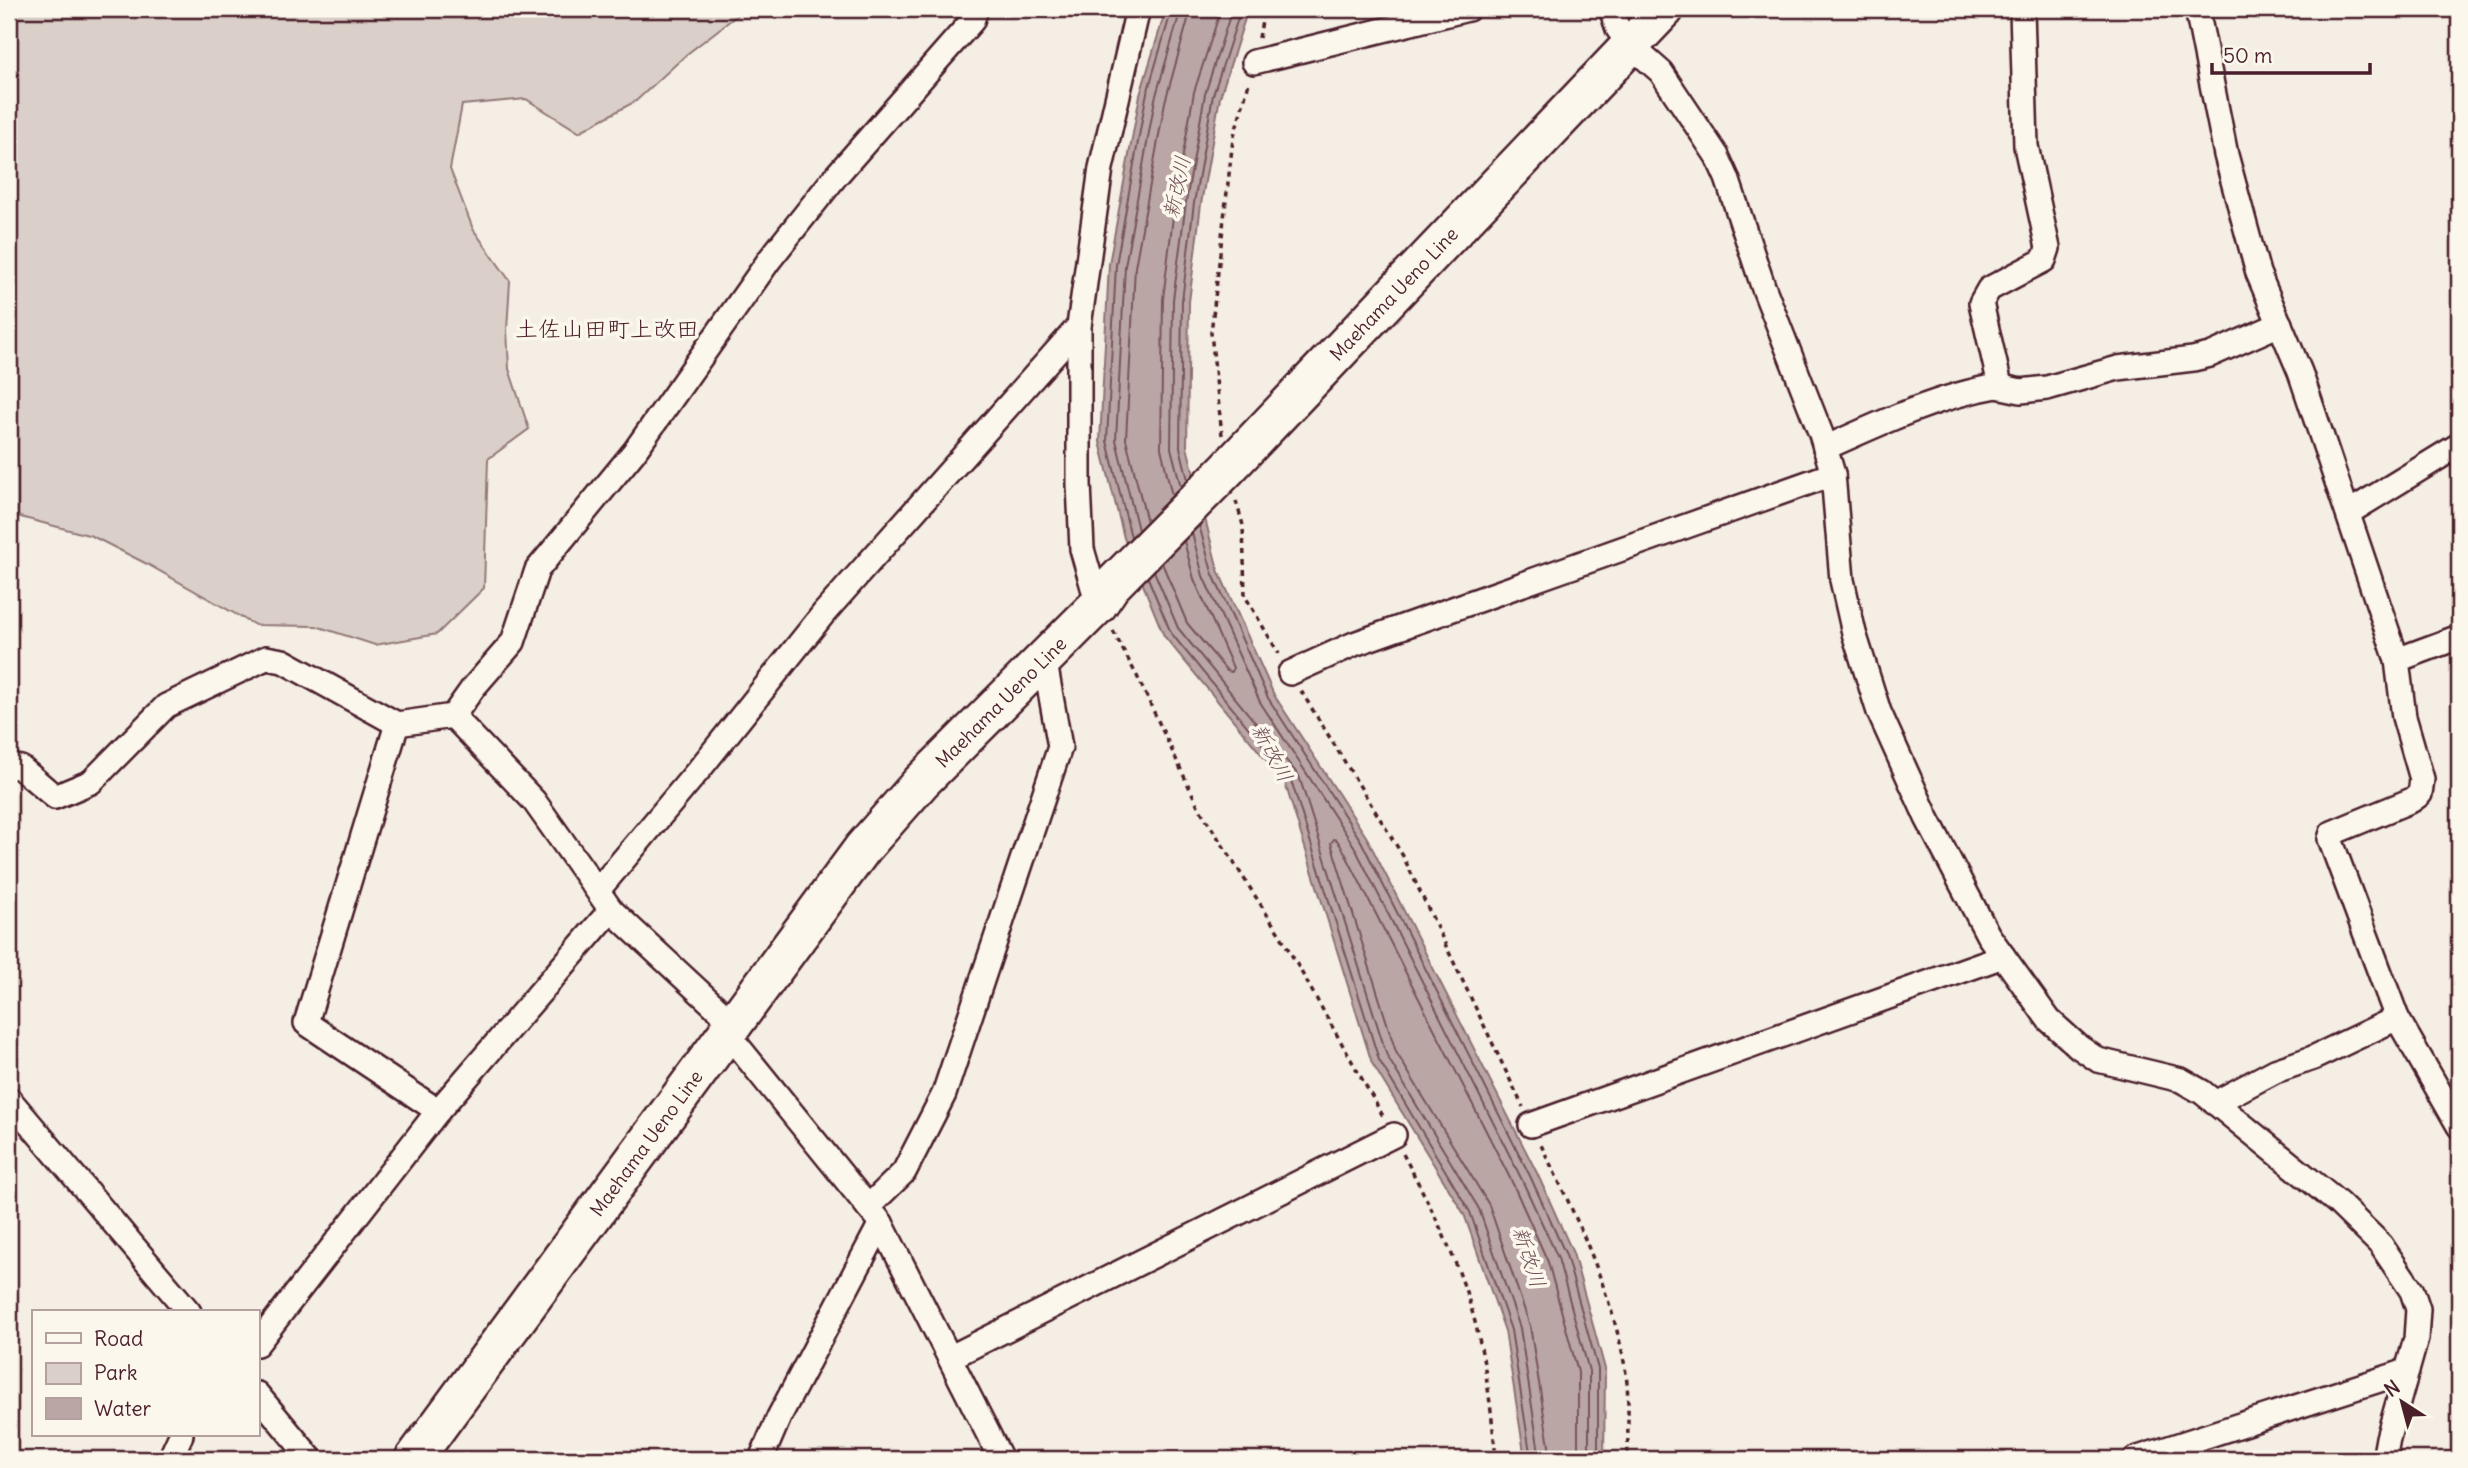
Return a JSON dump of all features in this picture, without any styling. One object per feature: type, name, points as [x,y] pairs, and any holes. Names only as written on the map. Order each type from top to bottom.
[{"type":"main road","name":"Maehama Ueno Line","points":[[414,1459],[863,848],[921,782],[1105,595],[1665,9]]},
{"type":"street","points":[[9,765],[21,768],[55,797],[91,782],[166,706],[266,657],[283,660],[397,723],[453,716],[513,642],[537,570],[634,453],[769,259],[835,177],[972,21],[976,9]]},
{"type":"street","points":[[1105,595],[1082,549],[1079,484],[1079,326],[1101,168],[1138,9]]},
{"type":"street","points":[[1254,62],[1468,9]]},
{"type":"street","points":[[1611,9],[1618,29],[1629,44],[1661,72],[1717,156],[1727,178],[1763,286],[1833,474],[1842,580],[1854,633],[1879,712],[1933,830],[1988,935],[2049,1020],[2079,1047],[2098,1060],[2181,1080],[2215,1103],[2338,1203],[2381,1245],[2412,1291],[2418,1309],[2416,1339],[2388,1438],[2388,1459]]},
{"type":"street","points":[[1997,386],[1999,380],[1981,303],[1989,289],[2044,260],[2049,248],[2026,146],[2022,9]]},
{"type":"street","points":[[2197,9],[2226,155],[2258,273],[2300,372],[2397,660],[2404,717],[2422,779],[2420,794],[2412,800],[2332,834],[2330,839],[2397,1018],[2459,1126]]},
{"type":"street","points":[[1825,448],[1968,391],[1997,386],[2021,391],[2048,387],[2118,368],[2193,359],[2210,355],[2280,324]]},
{"type":"street","points":[[598,890],[702,766],[824,613],[1079,326]]},
{"type":"street","points":[[2348,513],[2459,445]]},
{"type":"street","points":[[1290,673],[1354,644],[1833,474]]},
{"type":"street","points":[[2397,660],[2459,637]]},
{"type":"street","points":[[761,1459],[875,1215],[904,1172],[944,1094],[1060,747],[1044,657]]},
{"type":"street","points":[[453,716],[534,801],[611,910],[731,1030],[875,1215],[951,1357],[1001,1459]]},
{"type":"street","points":[[397,723],[306,1023],[438,1111]]},
{"type":"street","points":[[259,1341],[438,1111],[611,910]]},
{"type":"street","points":[[1531,1125],[2003,956]]},
{"type":"street","points":[[2215,1103],[2275,1071],[2313,1058],[2397,1018]]},
{"type":"street","points":[[9,1099],[187,1310]]},
{"type":"street","points":[[951,1357],[1394,1135]]},
{"type":"street","points":[[2135,1459],[2407,1371]]},
{"type":"street","points":[[259,1396],[311,1459]]},
{"type":"street","points":[[170,1459],[181,1436]]},
{"type":"path","points":[[1264,9],[1254,62],[1233,139],[1211,333],[1222,473],[1243,525],[1245,596],[1403,856],[1566,1196],[1611,1305],[1625,1370],[1628,1459]]},
{"type":"path","points":[[1105,595],[1137,676],[1199,807],[1282,937],[1394,1135],[1429,1203],[1469,1301],[1489,1385],[1496,1459]]},
{"type":"green space","points":[[9,9],[745,9],[687,54],[636,101],[579,132],[526,99],[462,105],[450,169],[473,229],[510,281],[507,330],[509,369],[529,429],[488,459],[484,588],[437,634],[375,645],[316,626],[255,625],[92,536],[9,514]]},
{"type":"water","name":"新改川","points":[[1166,9],[1248,9],[1220,97],[1201,204],[1189,302],[1187,447],[1218,570],[1274,695],[1367,838],[1537,1173],[1573,1253],[1605,1369],[1604,1459],[1525,1459],[1505,1331],[1464,1214],[1372,1063],[1285,783],[1164,636],[1124,538],[1100,442],[1109,264],[1140,95]]},
{"type":"district","name":"土佐山田町上改田","points":[[607,329]]}]
